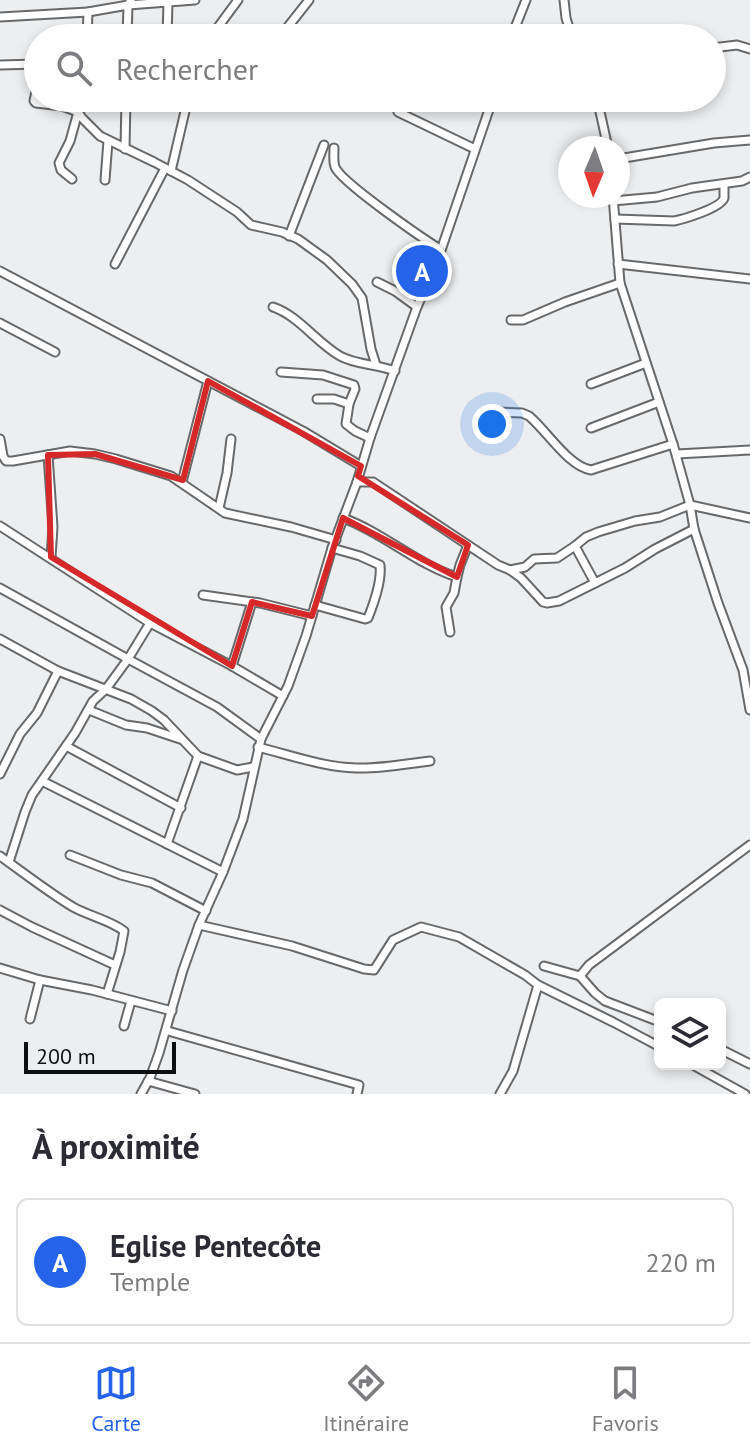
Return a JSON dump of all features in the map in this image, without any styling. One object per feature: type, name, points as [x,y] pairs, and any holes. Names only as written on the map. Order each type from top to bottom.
[{"type":"street","points":[[0,17],[88,12],[129,3],[195,0]]},
{"type":"street","points":[[220,24],[238,0]]},
{"type":"street","points":[[290,24],[309,0]]},
{"type":"street","points":[[517,24],[526,0]]},
{"type":"street","points":[[564,0],[568,24]]},
{"type":"street","points":[[167,24],[168,2]]},
{"type":"street","points":[[128,24],[129,3]]},
{"type":"street","points":[[88,12],[88,24]]},
{"type":"street","points":[[726,46],[737,45],[750,49]]},
{"type":"street","points":[[0,65],[24,64]]},
{"type":"street","points":[[78,112],[108,141],[219,199],[251,225],[298,239],[327,260],[362,298],[376,365]]},
{"type":"street","points":[[72,179],[61,170],[59,163],[70,141],[78,112]]},
{"type":"street","points":[[125,149],[126,112]]},
{"type":"street","points":[[115,264],[168,170],[185,112]]},
{"type":"street","points":[[398,112],[475,149]]},
{"type":"street","points":[[141,1094],[148,1081],[199,925],[243,819],[260,743],[283,696],[306,636],[370,438],[488,112]]},
{"type":"street","points":[[600,112],[605,136]]},
{"type":"street","points":[[630,157],[750,140]]},
{"type":"street","points":[[105,180],[108,141]]},
{"type":"street","points":[[289,236],[324,145]]},
{"type":"street","points":[[334,148],[338,171],[357,190],[440,249]]},
{"type":"street","points":[[630,198],[657,197],[750,177]]},
{"type":"street","points":[[615,219],[681,220],[720,204],[724,198],[724,184]]},
{"type":"street","points":[[614,208],[620,283],[677,454],[694,529],[743,670],[750,710]]},
{"type":"street","points":[[618,264],[750,279]]},
{"type":"street","points":[[0,271],[303,431],[361,469],[370,481],[510,570],[543,602],[559,601],[694,529]]},
{"type":"street","points":[[377,282],[417,307]]},
{"type":"street","points":[[511,320],[523,320],[620,283]]},
{"type":"street","points":[[273,307],[344,358],[395,371]]},
{"type":"street","points":[[0,323],[55,352]]},
{"type":"street","points":[[591,384],[646,363]]},
{"type":"street","points":[[281,372],[314,374],[354,385],[346,420],[348,426],[370,438]]},
{"type":"street","points":[[182,482],[208,381]]},
{"type":"street","points":[[317,399],[334,399],[349,404]]},
{"type":"street","points":[[591,428],[659,402]]},
{"type":"street","points":[[499,412],[529,416],[584,469],[591,470],[673,444]]},
{"type":"street","points":[[0,439],[6,461],[70,451],[95,454],[157,470],[182,482],[225,513],[249,517],[334,544],[380,565],[381,575],[368,618],[315,605]]},
{"type":"street","points":[[219,508],[231,439]]},
{"type":"street","points":[[677,454],[750,450]]},
{"type":"street","points":[[48,455],[53,527],[51,557]]},
{"type":"street","points":[[357,482],[370,481]]},
{"type":"street","points":[[510,570],[525,567],[534,559],[557,558],[598,532],[660,517],[690,505],[750,518]]},
{"type":"street","points":[[343,518],[380,535],[419,561],[457,577]]},
{"type":"street","points":[[0,526],[150,623],[283,696]]},
{"type":"street","points":[[450,632],[446,607],[454,593],[468,545]]},
{"type":"street","points":[[575,546],[595,583]]},
{"type":"street","points":[[0,588],[217,707],[260,743],[335,766],[379,768],[430,761]]},
{"type":"street","points":[[203,595],[312,616]]},
{"type":"street","points":[[232,666],[252,602]]},
{"type":"street","points":[[9,862],[25,812],[42,781],[93,701],[128,659],[150,623]]},
{"type":"street","points":[[0,639],[58,671],[131,699],[152,711],[198,756],[237,770],[253,767]]},
{"type":"street","points":[[743,670],[750,680]]},
{"type":"street","points":[[0,774],[58,671]]},
{"type":"street","points":[[89,710],[126,725],[147,728],[182,740]]},
{"type":"street","points":[[66,746],[181,808]]},
{"type":"street","points":[[167,844],[198,756]]},
{"type":"street","points":[[237,770],[249,789]]},
{"type":"street","points":[[42,781],[223,872]]},
{"type":"street","points":[[580,976],[589,965],[750,845]]},
{"type":"street","points":[[70,855],[121,875],[152,883],[206,911]]},
{"type":"street","points":[[0,856],[69,904],[122,929],[125,934],[107,994]]},
{"type":"street","points":[[0,910],[115,965]]},
{"type":"street","points":[[199,925],[279,942],[374,970],[393,940],[421,927],[459,937],[538,985],[654,1044]]},
{"type":"street","points":[[544,966],[580,976],[605,1001],[654,1020]]},
{"type":"street","points":[[0,979],[1,968],[172,1011]]},
{"type":"street","points":[[30,1019],[40,980]]},
{"type":"street","points":[[500,1094],[513,1071],[538,985]]},
{"type":"street","points":[[124,1026],[131,1001]]},
{"type":"street","points":[[168,1031],[359,1085],[357,1094]]},
{"type":"street","points":[[726,1052],[750,1064]]},
{"type":"street","points":[[702,1070],[745,1094]]},
{"type":"street","points":[[148,1081],[195,1094]]},
{"type":"highlighted area","points":[[208,381],[361,466],[358,476],[468,545],[457,577],[343,518],[312,616],[252,602],[232,666],[51,557],[48,455],[95,454],[183,480]]},
{"type":"place","name":"Eglise Pentecôte","points":[[422,271]]}]
